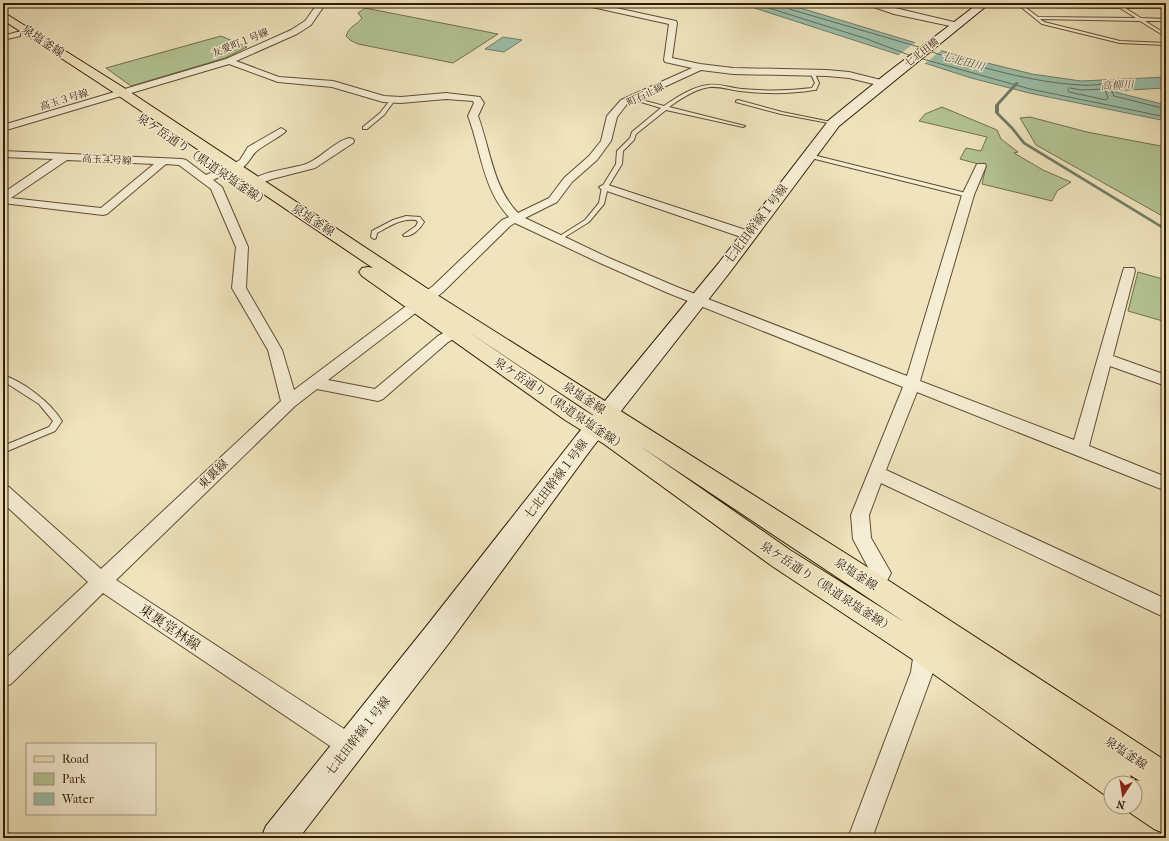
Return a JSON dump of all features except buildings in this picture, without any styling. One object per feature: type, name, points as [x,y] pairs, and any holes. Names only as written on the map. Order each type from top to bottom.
[{"type":"main road","name":"泉塩釜線","points":[[3,15],[121,93]]},
{"type":"main road","name":"泉ケ岳通り（県道泉塩釜線）","points":[[8,32],[121,93],[220,173],[326,242],[427,297],[454,332],[601,421],[612,438],[781,558],[925,651],[1105,775]]},
{"type":"main road","name":"泉塩釜線","points":[[220,173],[256,182],[427,297],[601,421],[874,586],[1166,780]]},
{"type":"main road","points":[[1143,801],[1166,817]]},
{"type":"street","name":"友愛町１号線","points":[[121,93],[229,61],[294,32],[308,22],[322,3]]},
{"type":"street","points":[[583,3],[604,5],[673,23],[668,60],[700,67]]},
{"type":"street","points":[[866,3],[953,27],[985,3]]},
{"type":"street","name":"七北田橋","points":[[887,80],[953,27]]},
{"type":"street","points":[[229,61],[278,78],[333,84],[350,88],[371,96],[393,100],[446,96],[477,99],[479,103],[473,116],[480,130],[492,181],[499,197],[515,218],[594,258],[815,348],[1080,448],[1166,484]]},
{"type":"street","name":"町石止線","points":[[427,297],[506,223],[553,200],[568,180],[593,158],[606,141],[612,116],[624,102],[700,67],[754,71],[812,72],[887,80]]},
{"type":"street","name":"七北田幹線１号線","points":[[278,838],[601,421],[698,300],[834,123],[887,80]]},
{"type":"street","name":"高玉３号線","points":[[3,128],[121,93]]},
{"type":"street","points":[[220,173],[244,162],[252,149],[281,131]]},
{"type":"street","points":[[256,182],[268,177],[311,166],[349,141]]},
{"type":"street","name":"高玉４号線","points":[[3,154],[182,162],[220,173],[216,186],[242,247],[239,288],[275,350],[289,402]]},
{"type":"street","points":[[3,199],[64,157]]},
{"type":"street","points":[[3,199],[102,212],[164,161]]},
{"type":"street","points":[[874,586],[881,573],[862,539],[860,515],[912,384],[968,195],[981,166]]},
{"type":"street","points":[[605,187],[748,235]]},
{"type":"street","points":[[1080,448],[1129,271]]},
{"type":"street","name":"東裏線","points":[[3,676],[289,402],[427,297]]},
{"type":"street","points":[[316,382],[378,395],[443,339],[454,332]]},
{"type":"street","points":[[1105,359],[1166,381]]},
{"type":"street","points":[[876,473],[1166,609]]},
{"type":"street","name":"東裏堂林線","points":[[3,492],[101,581],[350,746]]},
{"type":"street","points":[[860,838],[922,672],[927,621]]},
{"type":"lane","points":[[1018,3],[1043,23],[1130,44],[1166,44]]},
{"type":"lane","points":[[1116,3],[1166,36]]},
{"type":"lane","points":[[1022,6],[1166,7]]},
{"type":"lane","points":[[1037,18],[1166,20]]},
{"type":"lane","points":[[558,239],[587,221],[602,203],[605,187],[619,164],[620,151],[632,139],[634,133],[665,108],[689,94],[707,86],[753,91],[799,92],[814,89],[817,83],[812,72]]},
{"type":"lane","points":[[633,98],[665,108],[743,126]]},
{"type":"lane","points":[[365,128],[382,114],[393,100]]},
{"type":"lane","points":[[738,101],[781,113],[834,123]]},
{"type":"lane","points":[[809,156],[968,195]]},
{"type":"lane","points":[[374,237],[374,232],[394,221],[404,218],[418,218],[421,222],[418,227],[406,235]]},
{"type":"lane","points":[[3,378],[42,402],[58,421],[52,429],[3,450]]},
{"type":"green space","points":[[365,8],[498,34],[453,63],[358,44],[350,40],[346,36],[351,28],[362,18],[358,13]]},
{"type":"green space","points":[[221,36],[247,47],[225,58],[131,86],[106,68]]},
{"type":"green space","points":[[942,107],[997,130],[1001,139],[1018,152],[1014,153],[1043,170],[1071,182],[1057,191],[1052,201],[982,184],[986,166],[960,159],[966,148],[981,151],[987,137],[919,121],[925,114]]},
{"type":"green space","points":[[1030,117],[1087,132],[1166,147],[1166,218],[1036,145],[1020,118]]},
{"type":"green space","points":[[1138,272],[1166,280],[1166,322],[1128,311]]},
{"type":"water","points":[[739,3],[784,3],[959,56],[1032,74],[1081,81],[1166,77],[1166,88],[1111,91],[1166,105],[1166,121],[1029,93],[971,78]]},
{"type":"water","points":[[503,37],[522,40],[504,52],[485,49]]},
{"type":"pier","points":[[917,41],[943,49],[923,65],[896,57]]},
{"type":"waterway","points":[[1017,83],[997,105],[997,113],[1024,143],[1166,230]]},
{"type":"water label","name":"七北田川","points":[[963,61]]},
{"type":"water label","name":"高柳川","points":[[1117,85]]}]
